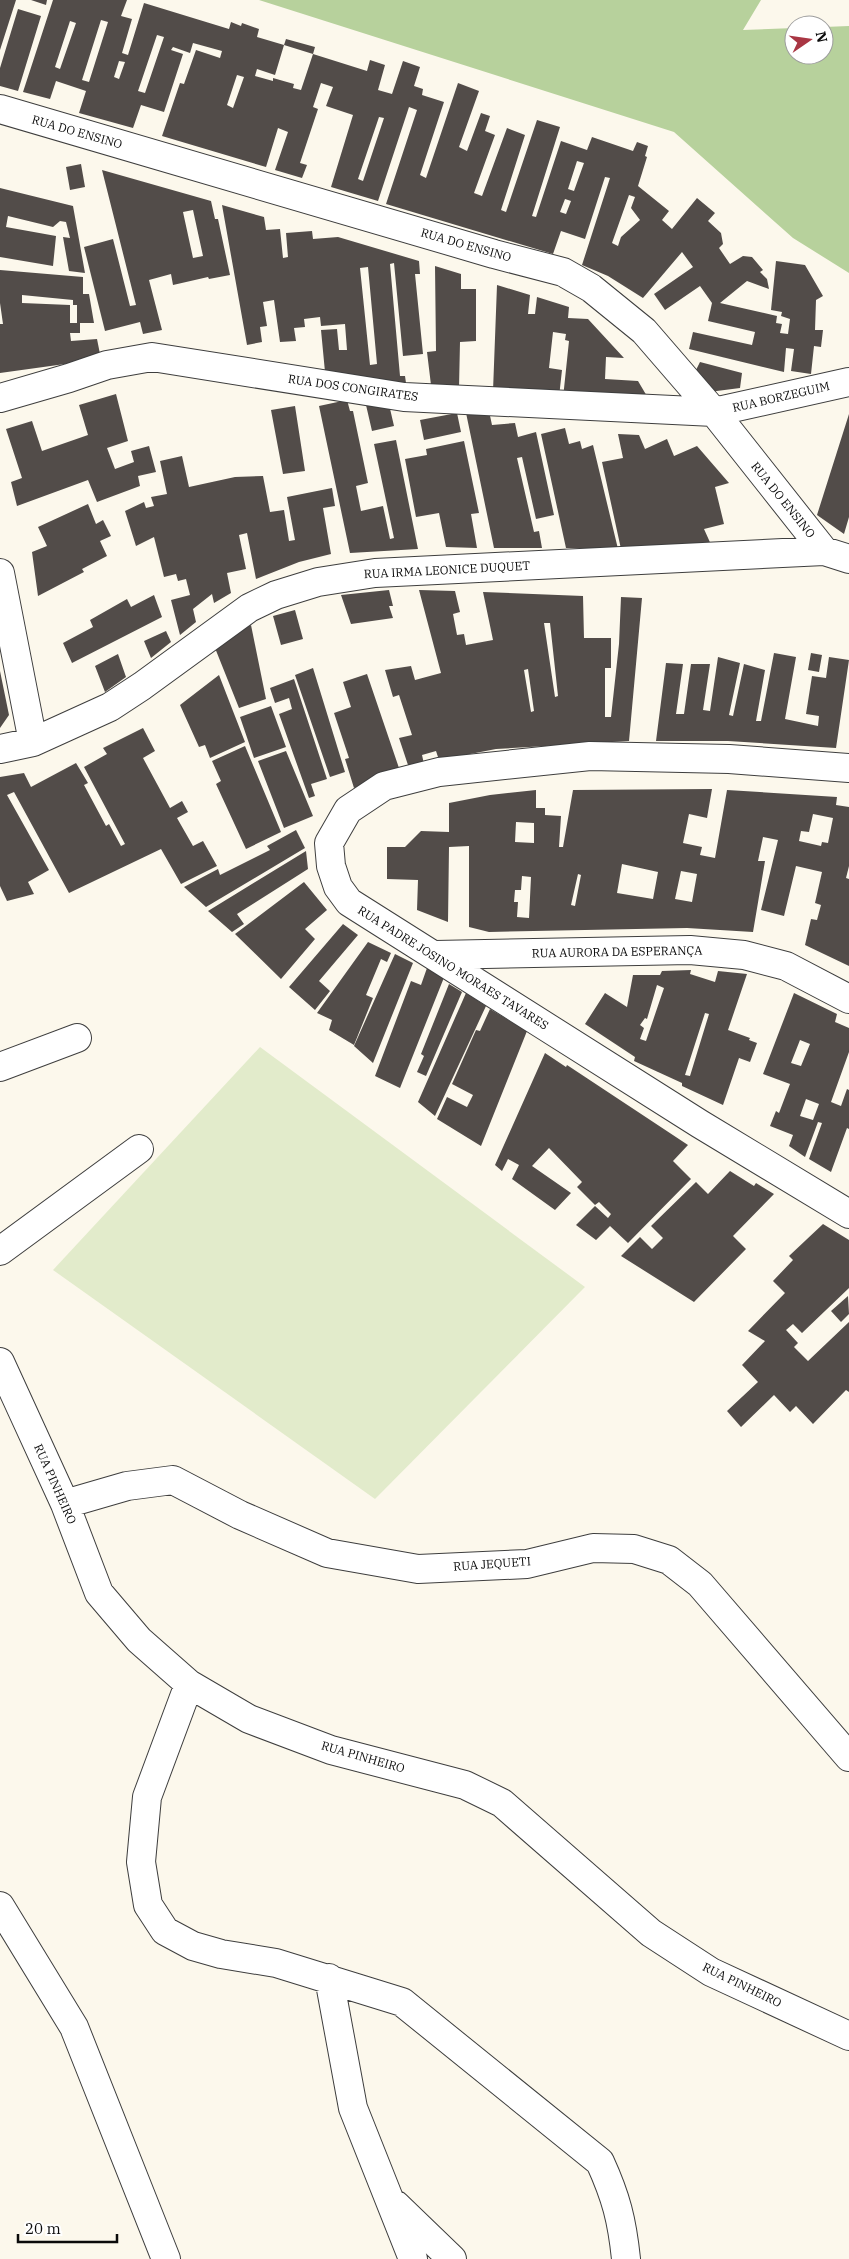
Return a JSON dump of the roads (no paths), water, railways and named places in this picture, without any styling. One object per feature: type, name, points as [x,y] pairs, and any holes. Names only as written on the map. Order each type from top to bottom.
[{"type":"street","name":"RUA DO ENSINO","points":[[0,109],[494,254],[563,272],[591,288],[644,331],[836,555]]},
{"type":"street","name":"RUA DOS CONGIRATES","points":[[0,398],[107,365],[152,357],[404,397],[714,412]]},
{"type":"street","name":"RUA BORZEGUIM","points":[[714,412],[849,382]]},
{"type":"street","name":"RUA IRMA LEONICE DUQUET","points":[[0,749],[33,742],[110,706],[142,686],[249,608],[276,595],[318,582],[375,573],[836,555]]},
{"type":"street","points":[[0,573],[33,742]]},
{"type":"street","name":"RUA PADRE JOSINO MORAES TAVARES","points":[[849,768],[729,759],[590,756],[439,772],[384,786],[348,810],[329,843],[331,866],[338,887],[349,902],[700,1124],[849,1214]]},
{"type":"street","name":"RUA AURORA DA ESPERANÇA","points":[[435,955],[690,950],[744,955],[786,966],[849,999]]},
{"type":"street","points":[[0,1067],[77,1038]]},
{"type":"street","points":[[0,1251],[139,1149]]},
{"type":"street","name":"RUA PINHEIRO","points":[[0,1362],[65,1504],[99,1593],[139,1640],[189,1684],[249,1719],[331,1750],[465,1785],[502,1803],[651,1933],[711,1972],[849,2036]]},
{"type":"street","name":"RUA JEQUETI","points":[[65,1504],[127,1486],[174,1480],[240,1515],[328,1553],[418,1569],[527,1564],[593,1548],[634,1549],[660,1557],[669,1560],[700,1584],[849,1757]]},
{"type":"street","points":[[189,1684],[147,1797],[141,1862],[148,1905],[165,1931],[193,1946],[221,1954],[276,1963],[402,2002],[600,2162],[615,2195],[626,2259]]},
{"type":"street","points":[[0,1906],[74,2027],[166,2259]]},
{"type":"street","points":[[329,1978],[353,2108],[413,2259]]},
{"type":"street","points":[[391,2200],[452,2259]]}]
